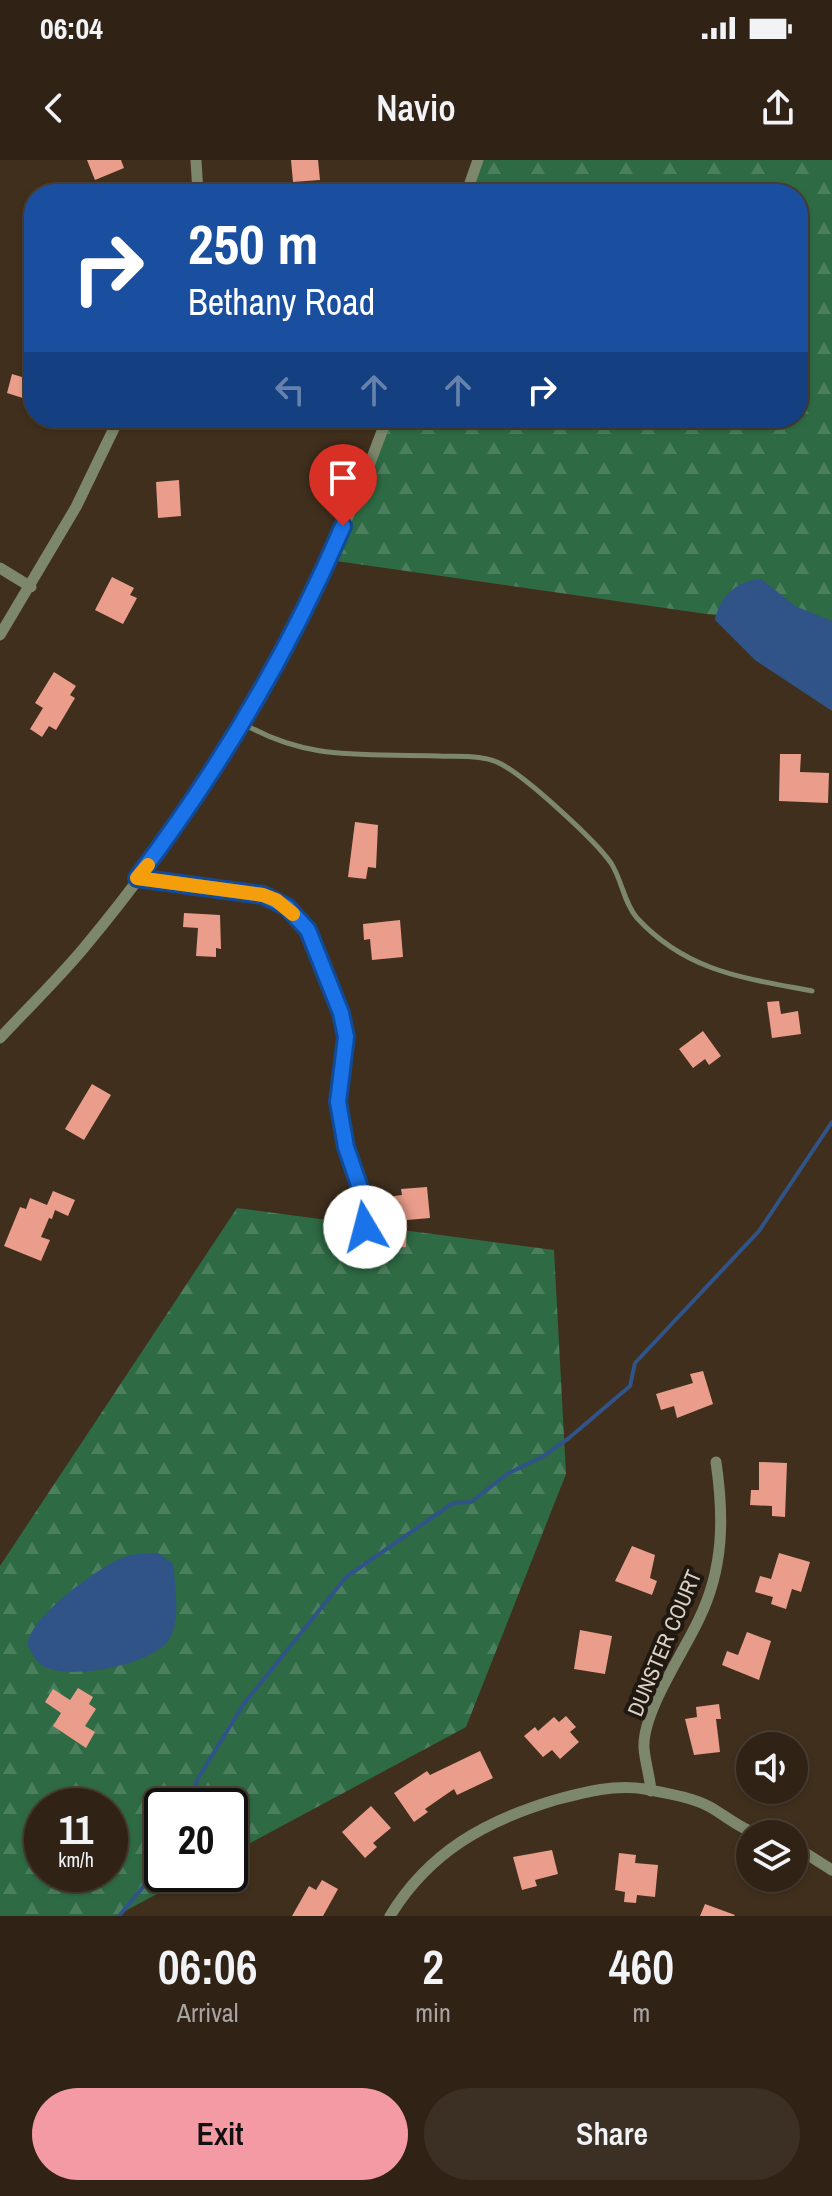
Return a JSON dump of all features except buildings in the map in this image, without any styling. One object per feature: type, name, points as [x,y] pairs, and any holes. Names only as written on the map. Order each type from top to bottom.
[{"type":"street","points":[[196,160],[197,184]]},
{"type":"street","points":[[470,184],[478,160]]},
{"type":"street","points":[[0,635],[31,587],[114,428]]},
{"type":"street","points":[[0,1038],[83,950],[185,815],[243,724],[318,583],[383,428]]},
{"type":"street","points":[[0,568],[31,587]]},
{"type":"street","name":"DUNSTER COURT","points":[[651,1791],[644,1747],[656,1703],[699,1619],[718,1563],[723,1527],[716,1462]]},
{"type":"street","points":[[390,1916],[428,1867],[458,1842],[493,1822],[587,1791],[626,1788],[651,1791],[708,1805],[736,1822]]},
{"type":"street","points":[[808,1855],[832,1870]]},
{"type":"lane","points":[[243,724],[274,742],[306,751],[464,757],[503,765],[611,864],[634,915],[688,959],[720,973],[812,991]]},
{"type":"lane","points":[[137,878],[263,895],[287,907],[308,930],[341,1013],[346,1037],[338,1102],[346,1147],[359,1185],[365,1227]]},
{"type":"green space","points":[[480,160],[832,160],[832,651],[819,630],[336,561],[388,428],[808,428],[808,184],[472,184]]},
{"type":"green space","points":[[237,1208],[554,1250],[566,1474],[466,1727],[248,1844],[248,1788],[144,1788],[144,1892],[161,1892],[116,1916],[0,1916],[0,1566]]},
{"type":"water","points":[[761,579],[795,606],[832,621],[832,711],[755,660],[715,620],[730,591],[744,583]]},
{"type":"water","points":[[158,1553],[173,1564],[176,1601],[173,1630],[161,1648],[130,1663],[91,1671],[55,1670],[38,1662],[28,1646],[31,1635],[39,1622],[67,1594],[115,1561],[131,1555]]},
{"type":"waterway","points":[[195,1788],[243,1705],[346,1577],[453,1503],[471,1502],[507,1474],[542,1457],[630,1386],[635,1363],[759,1231],[832,1122]]},
{"type":"waterway","points":[[119,1916],[144,1886]]},
{"type":"slow traffic","points":[[148,865],[137,878],[263,895],[276,900],[293,914]]},
{"type":"route","points":[[343,526],[288,644],[255,704],[185,815],[137,878],[263,895],[287,907],[308,930],[341,1013],[346,1037],[338,1102],[346,1147],[359,1185],[365,1227]]}]
